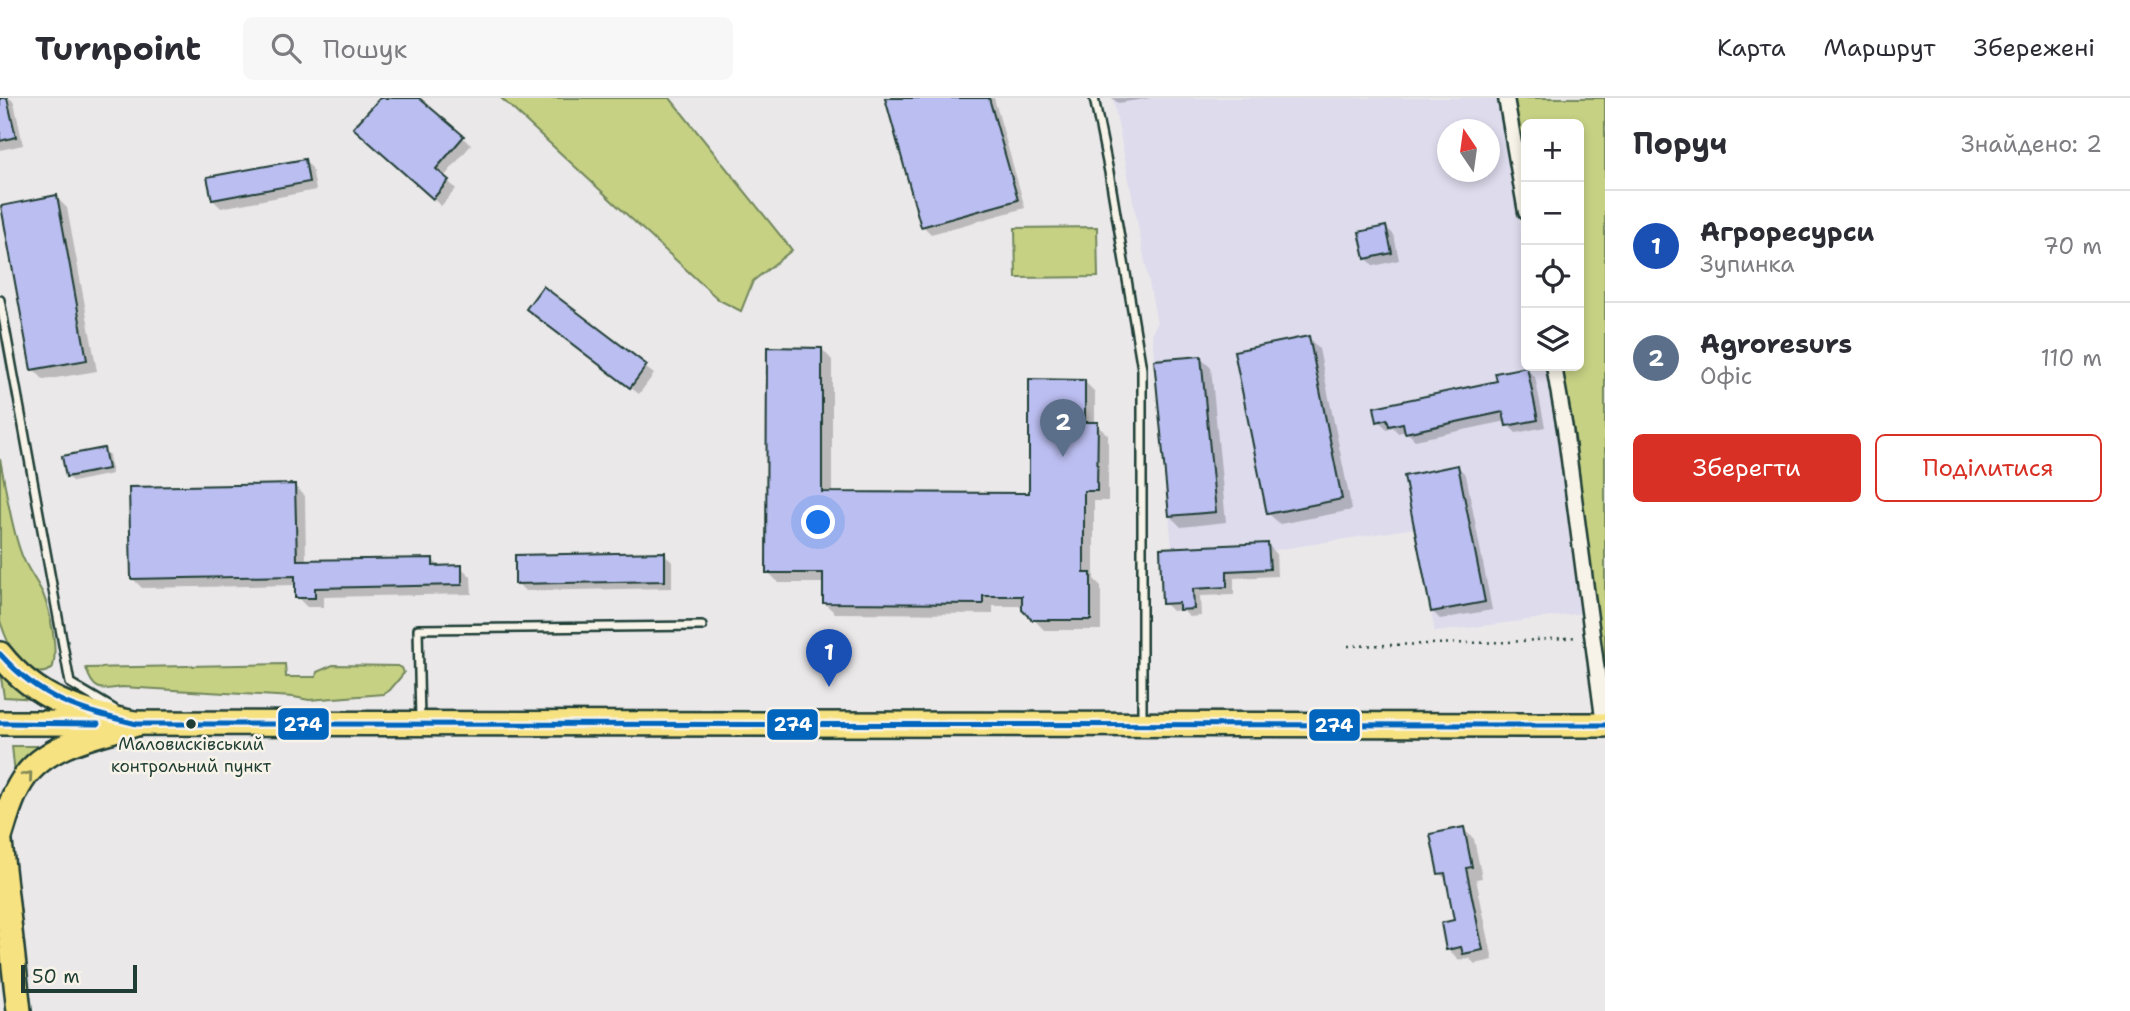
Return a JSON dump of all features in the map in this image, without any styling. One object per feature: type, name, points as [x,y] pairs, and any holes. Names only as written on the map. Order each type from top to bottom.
[{"type":"main road","points":[[0,654],[14,671],[39,691],[85,712],[137,724]]},
{"type":"main road","points":[[0,723],[1604,725]]},
{"type":"main road","points":[[19,1011],[0,840],[12,802],[23,779],[45,757],[75,742],[137,724]]},
{"type":"street","points":[[1506,98],[1521,184]]},
{"type":"street","points":[[1554,371],[1565,429],[1604,725]]},
{"type":"lane","points":[[1094,98],[1142,369],[1142,724]]},
{"type":"lane","points":[[0,300],[70,683],[137,724]]},
{"type":"lane","points":[[420,725],[418,629],[702,626]]},
{"type":"path","points":[[1348,646],[1509,642],[1592,636]]},
{"type":"shaded area","points":[[1113,98],[1499,98],[1521,226],[1521,371],[1547,371],[1560,444],[1582,613],[1435,632],[1414,528],[1269,551],[1269,569],[1227,571],[1227,587],[1193,589],[1179,603],[1162,604],[1160,548],[1172,547],[1152,333],[1157,323]]},
{"type":"green space","points":[[501,98],[670,98],[792,250],[753,281],[741,311],[719,300]]},
{"type":"green space","points":[[1513,98],[1605,98],[1605,675],[1600,659],[1575,437],[1562,371],[1584,371],[1584,119],[1521,119],[1521,153]]},
{"type":"green space","points":[[1097,227],[1098,277],[1016,278],[1015,228]]},
{"type":"green space","points":[[0,459],[17,539],[25,562],[43,594],[51,621],[54,662],[52,669],[42,672],[33,671],[18,659],[0,621]]},
{"type":"green space","points":[[285,664],[286,677],[316,677],[317,672],[333,665],[398,666],[404,673],[384,694],[309,700],[122,687],[103,689],[91,681],[86,668]]},
{"type":"green space","points":[[0,671],[41,699],[4,697]]},
{"type":"green space","points":[[12,746],[50,746],[15,775]]},
{"type":"building","points":[[0,98],[7,98],[16,137],[0,141]]},
{"type":"building","points":[[380,98],[419,98],[464,136],[436,169],[449,180],[433,199],[353,128]]},
{"type":"building","points":[[885,98],[989,98],[1018,200],[921,227]]},
{"type":"building","points":[[305,159],[309,182],[212,200],[207,177]]},
{"type":"building","points":[[57,195],[87,360],[31,370],[1,206]]},
{"type":"building","points":[[1386,226],[1392,253],[1365,259],[1359,232]]},
{"type":"building","points":[[543,286],[647,365],[630,388],[526,309]]},
{"type":"building","points":[[1309,336],[1342,499],[1267,514],[1234,351]]},
{"type":"building","points":[[767,347],[822,348],[822,492],[1029,493],[1029,379],[1085,380],[1085,422],[1098,422],[1097,491],[1084,491],[1084,573],[1091,573],[1091,620],[1032,620],[1022,610],[1022,596],[983,596],[983,604],[823,603],[823,573],[766,573]]},
{"type":"building","points":[[1201,356],[1216,512],[1169,516],[1154,360]]},
{"type":"building","points":[[1521,368],[1521,371],[1528,371],[1538,420],[1506,426],[1503,412],[1405,433],[1403,423],[1389,426],[1387,419],[1377,422],[1374,407],[1497,381],[1495,373]]},
{"type":"building","points":[[104,448],[108,469],[66,477],[62,456]]},
{"type":"building","points":[[1458,465],[1485,602],[1431,612],[1404,476]]},
{"type":"building","points":[[295,484],[297,560],[433,558],[433,566],[462,565],[462,585],[315,588],[315,598],[295,598],[295,576],[131,579],[129,487]]},
{"type":"building","points":[[1268,543],[1270,569],[1227,571],[1227,587],[1193,589],[1194,609],[1179,610],[1179,603],[1162,604],[1160,548]]},
{"type":"building","points":[[665,552],[665,581],[515,584],[515,555]]},
{"type":"building","points":[[1464,827],[1472,867],[1466,868],[1483,950],[1463,954],[1461,947],[1446,950],[1441,923],[1454,920],[1445,873],[1438,874],[1430,834]]},
{"type":"transit line","name":"274","points":[[0,654],[15,670],[46,693],[79,708],[137,724],[1605,725]]},
{"type":"transit line","name":"274","points":[[0,723],[98,724]]},
{"type":"place","name":"Agroresurs","points":[[1063,457]]},
{"type":"place","name":"Агроресурси","points":[[829,687]]},
{"type":"place","name":"Маловисківський контрольний пункт","points":[[191,724]]}]
